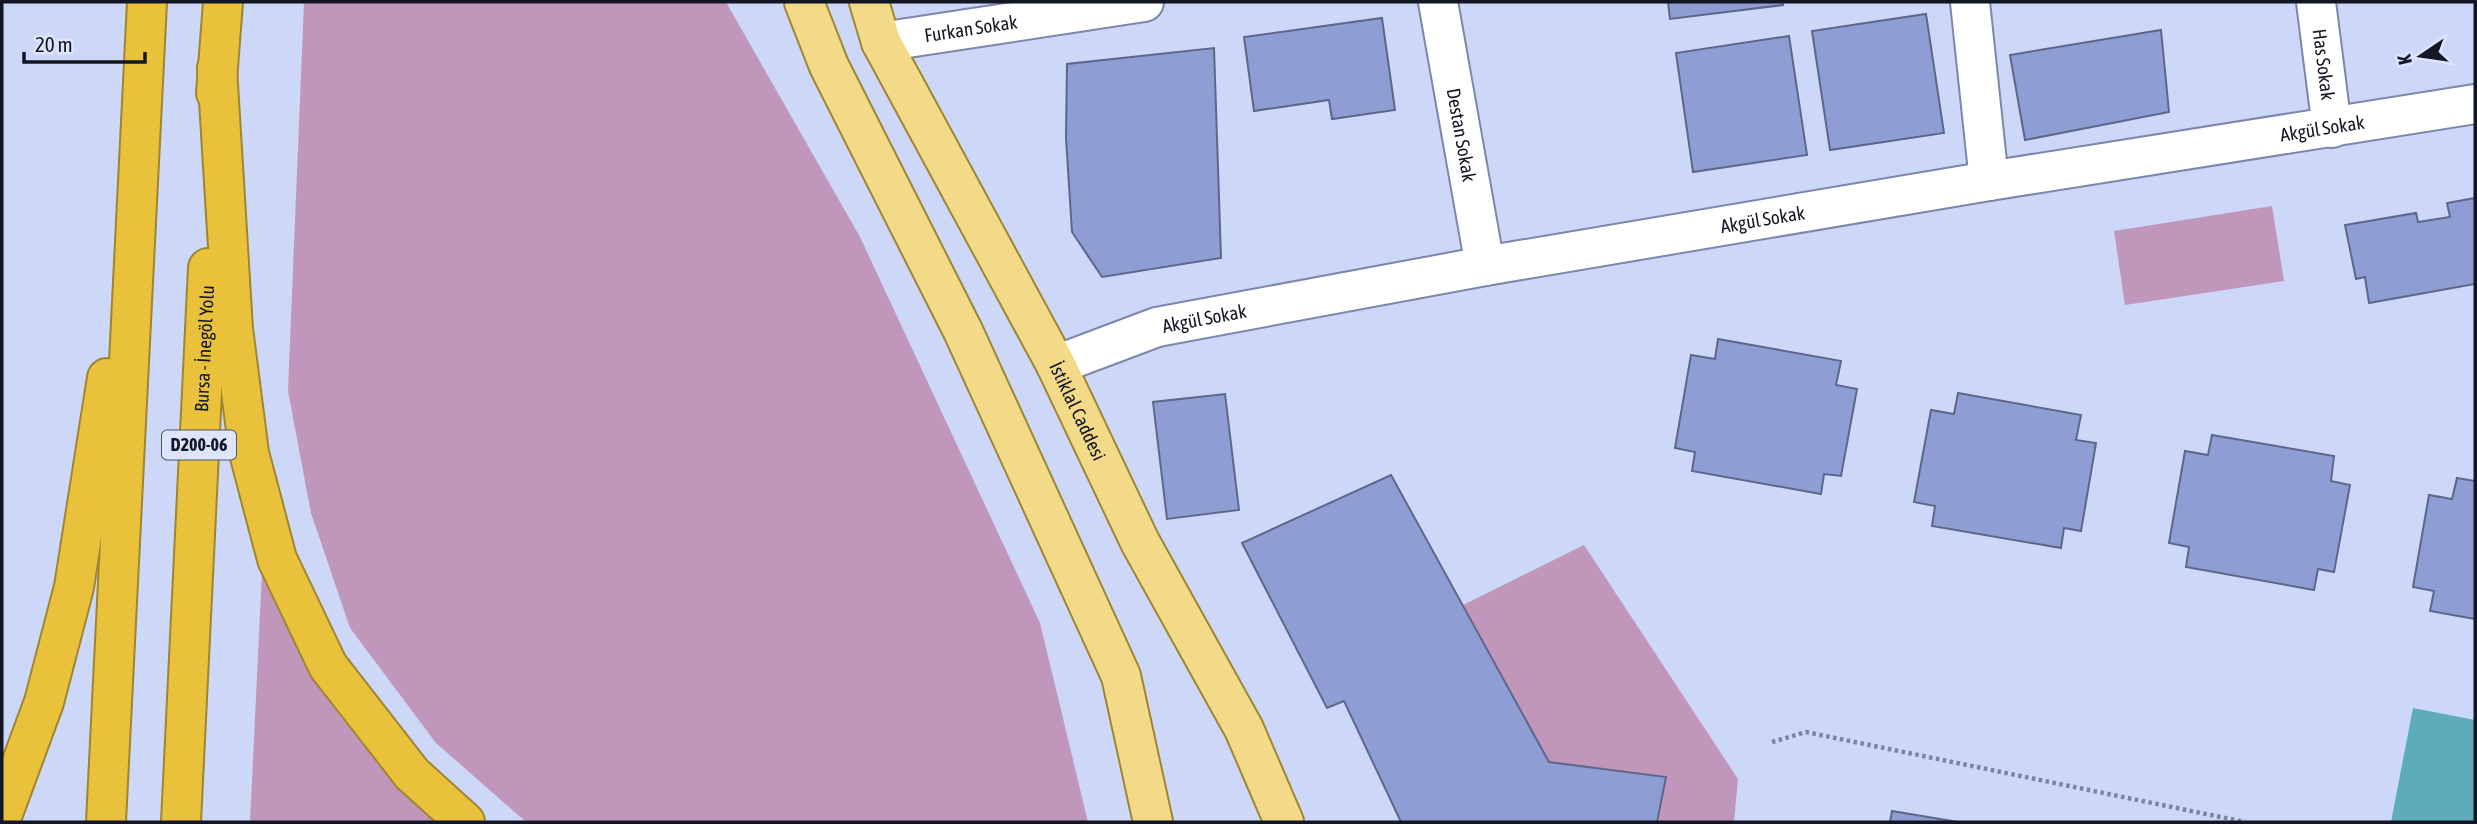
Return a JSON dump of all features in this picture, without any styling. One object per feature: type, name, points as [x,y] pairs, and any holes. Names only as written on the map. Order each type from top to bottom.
[{"type":"highway","points":[[106,822],[147,2]]},
{"type":"highway","name":"Bursa - İnegöl Yolu","points":[[181,822],[217,68],[223,2]]},
{"type":"highway","points":[[217,68],[233,329],[250,453],[277,559],[328,666],[412,774],[465,822]]},
{"type":"highway","points":[[2,816],[44,702],[74,587],[138,183]]},
{"type":"main road","points":[[804,2],[828,66],[963,331],[1121,676],[1153,822]]},
{"type":"main road","name":"İstiklal Caddesi","points":[[869,2],[881,42],[1056,365],[1140,542],[1244,729],[1284,822]]},
{"type":"street","name":"Furkan Sokak","points":[[881,42],[1143,2]]},
{"type":"street","name":"Destan Sokak","points":[[1438,2],[1485,266]]},
{"type":"street","points":[[1970,2],[1989,181]]},
{"type":"street","name":"Has Sokak","points":[[2316,2],[2332,128]]},
{"type":"street","name":"Akgül Sokak","points":[[1056,365],[1157,327],[1485,266],[2475,103]]},
{"type":"path","points":[[1772,742],[1806,732],[2245,822]]},
{"type":"shaded area","points":[[304,2],[726,2],[860,237],[1040,623],[1088,822],[526,822],[436,743],[350,628],[311,513],[288,391]]},
{"type":"shaded area","points":[[2272,206],[2284,281],[2125,305],[2114,231]]},
{"type":"shaded area","points":[[1584,545],[1738,779],[1734,822],[1657,822],[1666,778],[1549,762],[1463,605]]},
{"type":"shaded area","points":[[262,572],[301,654],[341,718],[397,779],[442,822],[250,822]]},
{"type":"shaded area","points":[[2413,708],[2475,720],[2475,822],[2391,822]]},
{"type":"building","points":[[1668,2],[1783,2],[1783,5],[1670,19]]},
{"type":"building","points":[[1926,14],[1944,133],[1830,150],[1812,31]]},
{"type":"building","points":[[1382,18],[1395,110],[1332,119],[1329,100],[1254,111],[1244,37]]},
{"type":"building","points":[[2161,30],[2169,112],[2025,140],[2010,55]]},
{"type":"building","points":[[1789,36],[1807,155],[1693,172],[1676,53]]},
{"type":"building","points":[[1214,48],[1221,258],[1102,277],[1072,232],[1066,138],[1067,64]]},
{"type":"building","points":[[2475,198],[2475,284],[2369,303],[2365,277],[2356,279],[2345,225],[2416,213],[2418,222],[2450,217],[2447,203]]},
{"type":"building","points":[[1718,339],[1841,361],[1836,385],[1857,389],[1841,476],[1824,474],[1821,494],[1692,471],[1695,452],[1675,448],[1691,355],[1715,359]]},
{"type":"building","points":[[1958,393],[2081,415],[2076,440],[2096,443],[2081,531],[2064,528],[2061,548],[1932,526],[1935,506],[1914,502],[1931,410],[1954,414]]},
{"type":"building","points":[[1225,394],[1239,510],[1167,519],[1153,402]]},
{"type":"building","points":[[2212,435],[2334,456],[2331,481],[2350,485],[2334,572],[2318,569],[2314,590],[2186,567],[2189,547],[2169,543],[2185,451],[2208,455]]},
{"type":"building","points":[[1391,475],[1549,762],[1666,777],[1657,822],[1401,822],[1344,701],[1327,708],[1242,543]]},
{"type":"building","points":[[2457,478],[2475,481],[2475,619],[2430,611],[2434,591],[2413,587],[2429,495],[2452,499]]},
{"type":"building","points":[[1892,811],[1958,822],[1890,822]]}]
